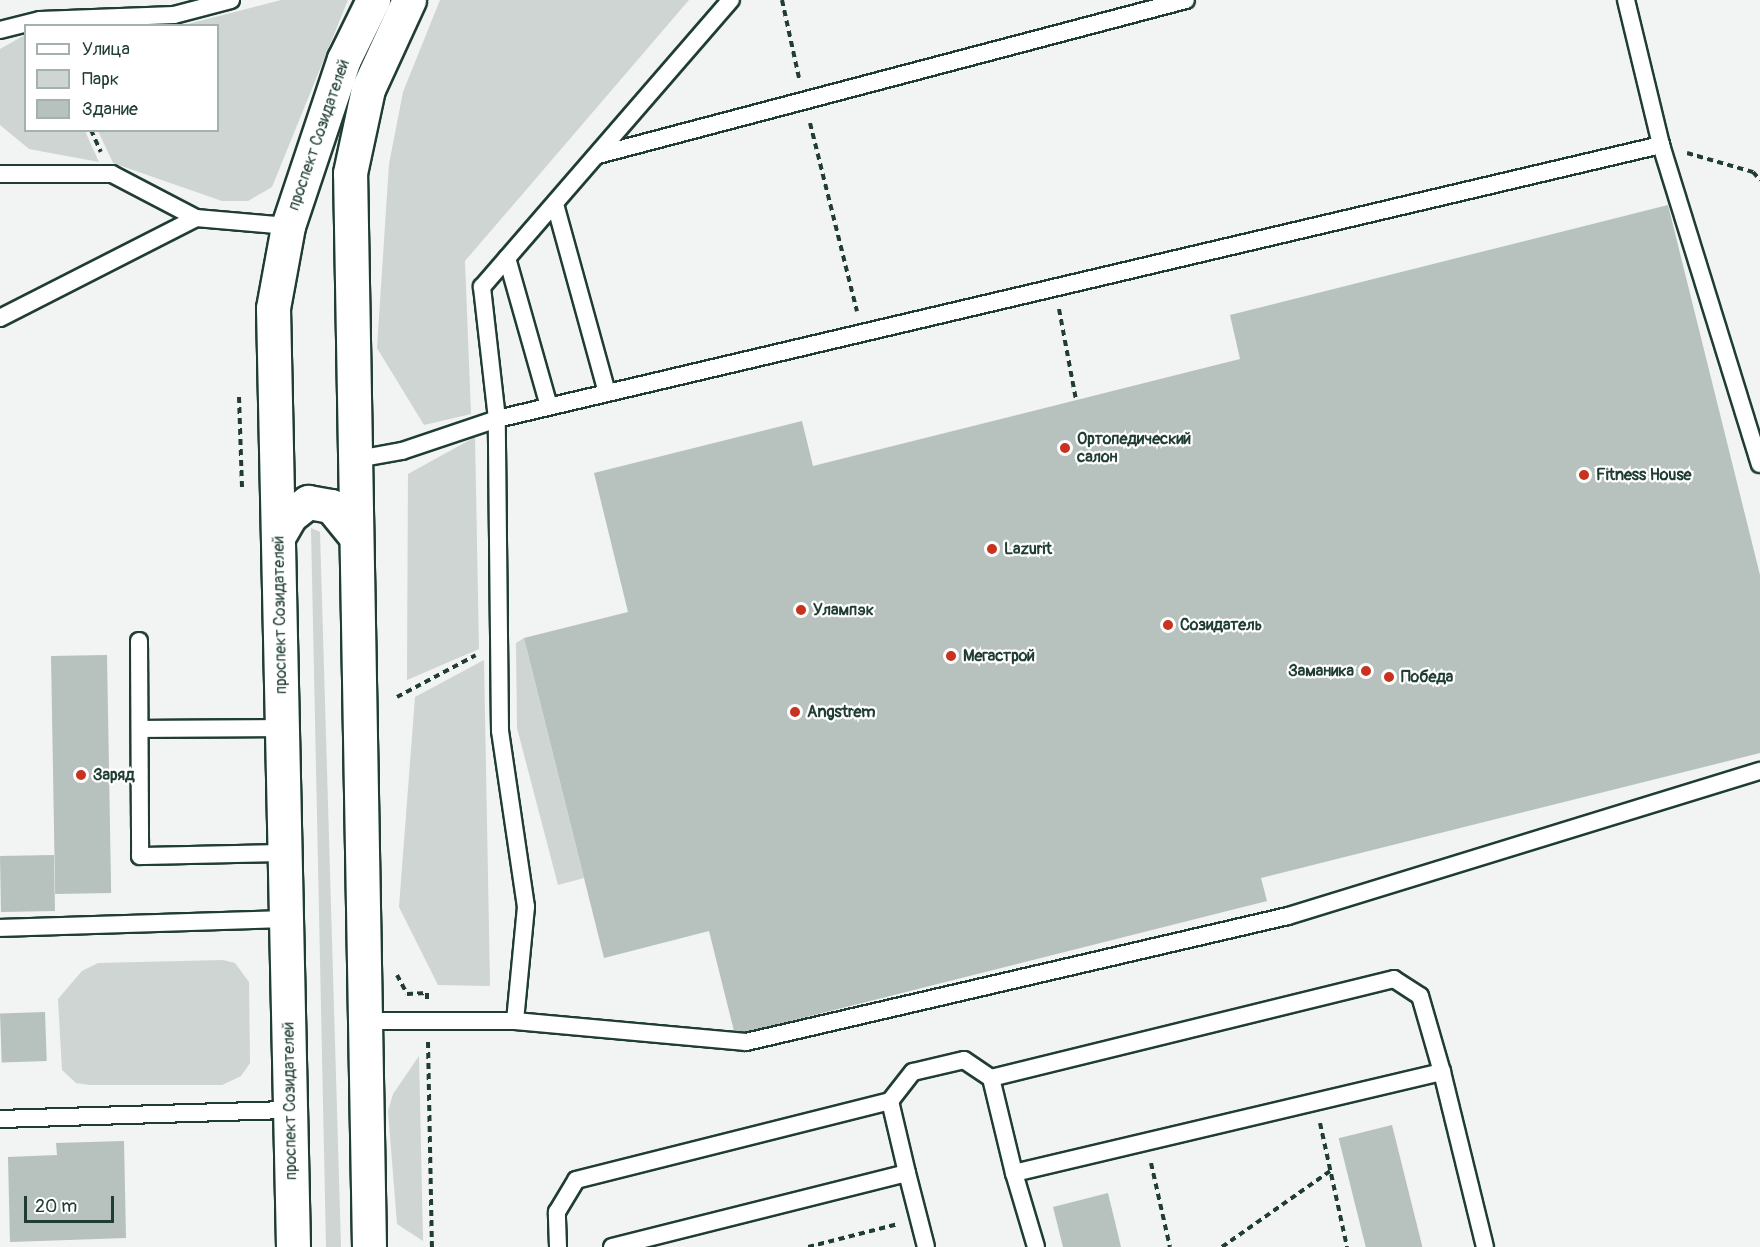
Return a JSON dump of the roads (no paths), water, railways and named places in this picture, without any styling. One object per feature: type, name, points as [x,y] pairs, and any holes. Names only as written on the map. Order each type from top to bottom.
[{"type":"main road","name":"проспект Созидателей","points":[[293,1247],[273,308],[288,226],[344,58],[393,6]]},
{"type":"main road","name":"проспект Созидателей","points":[[369,1247],[352,460],[350,173],[368,88],[393,6]]},
{"type":"main road","points":[[278,537],[290,516],[308,502],[332,506],[354,534]]},
{"type":"lane","points":[[0,30],[40,20],[174,15],[231,0]]},
{"type":"lane","points":[[515,1021],[525,907],[500,731],[495,645],[497,419],[482,288],[731,0]]},
{"type":"lane","points":[[597,155],[1186,0]]},
{"type":"lane","points":[[1626,0],[1661,145],[1760,464]]},
{"type":"lane","points":[[352,460],[402,451],[497,419],[549,406],[1661,145]]},
{"type":"lane","points":[[0,174],[112,174],[196,218],[288,226]]},
{"type":"lane","points":[[555,204],[607,393]]},
{"type":"lane","points":[[0,318],[196,218]]},
{"type":"lane","points":[[507,258],[549,406]]},
{"type":"lane","points":[[139,641],[140,856],[285,853]]},
{"type":"lane","points":[[140,729],[282,728]]},
{"type":"lane","points":[[364,1021],[515,1021],[746,1042],[1288,916],[1760,771]]},
{"type":"lane","points":[[0,928],[286,919]]},
{"type":"lane","points":[[991,1078],[1394,979],[1420,996],[1442,1072],[1485,1247]]},
{"type":"lane","points":[[558,1247],[557,1212],[576,1180],[890,1101],[913,1072],[964,1060],[991,1078],[1014,1173],[1036,1247]]},
{"type":"lane","points":[[1014,1173],[1442,1072]]},
{"type":"lane","points":[[890,1101],[926,1247]]},
{"type":"lane","points":[[0,1119],[290,1110]]},
{"type":"lane","points":[[612,1247],[907,1173]]},
{"type":"place","name":"Ортопедический салон","points":[[1065,448]]},
{"type":"place","name":"Fitness House","points":[[1584,475]]},
{"type":"place","name":"Lazurit","points":[[992,549]]},
{"type":"place","name":"Улампэк","points":[[801,610]]},
{"type":"place","name":"Созидатель","points":[[1168,625]]},
{"type":"place","name":"Мегастрой","points":[[951,656]]},
{"type":"place","name":"Заманика","points":[[1366,671]]},
{"type":"place","name":"Победа","points":[[1389,677]]},
{"type":"place","name":"Angstrem","points":[[795,712]]},
{"type":"place","name":"Заряд","points":[[81,775]]}]
